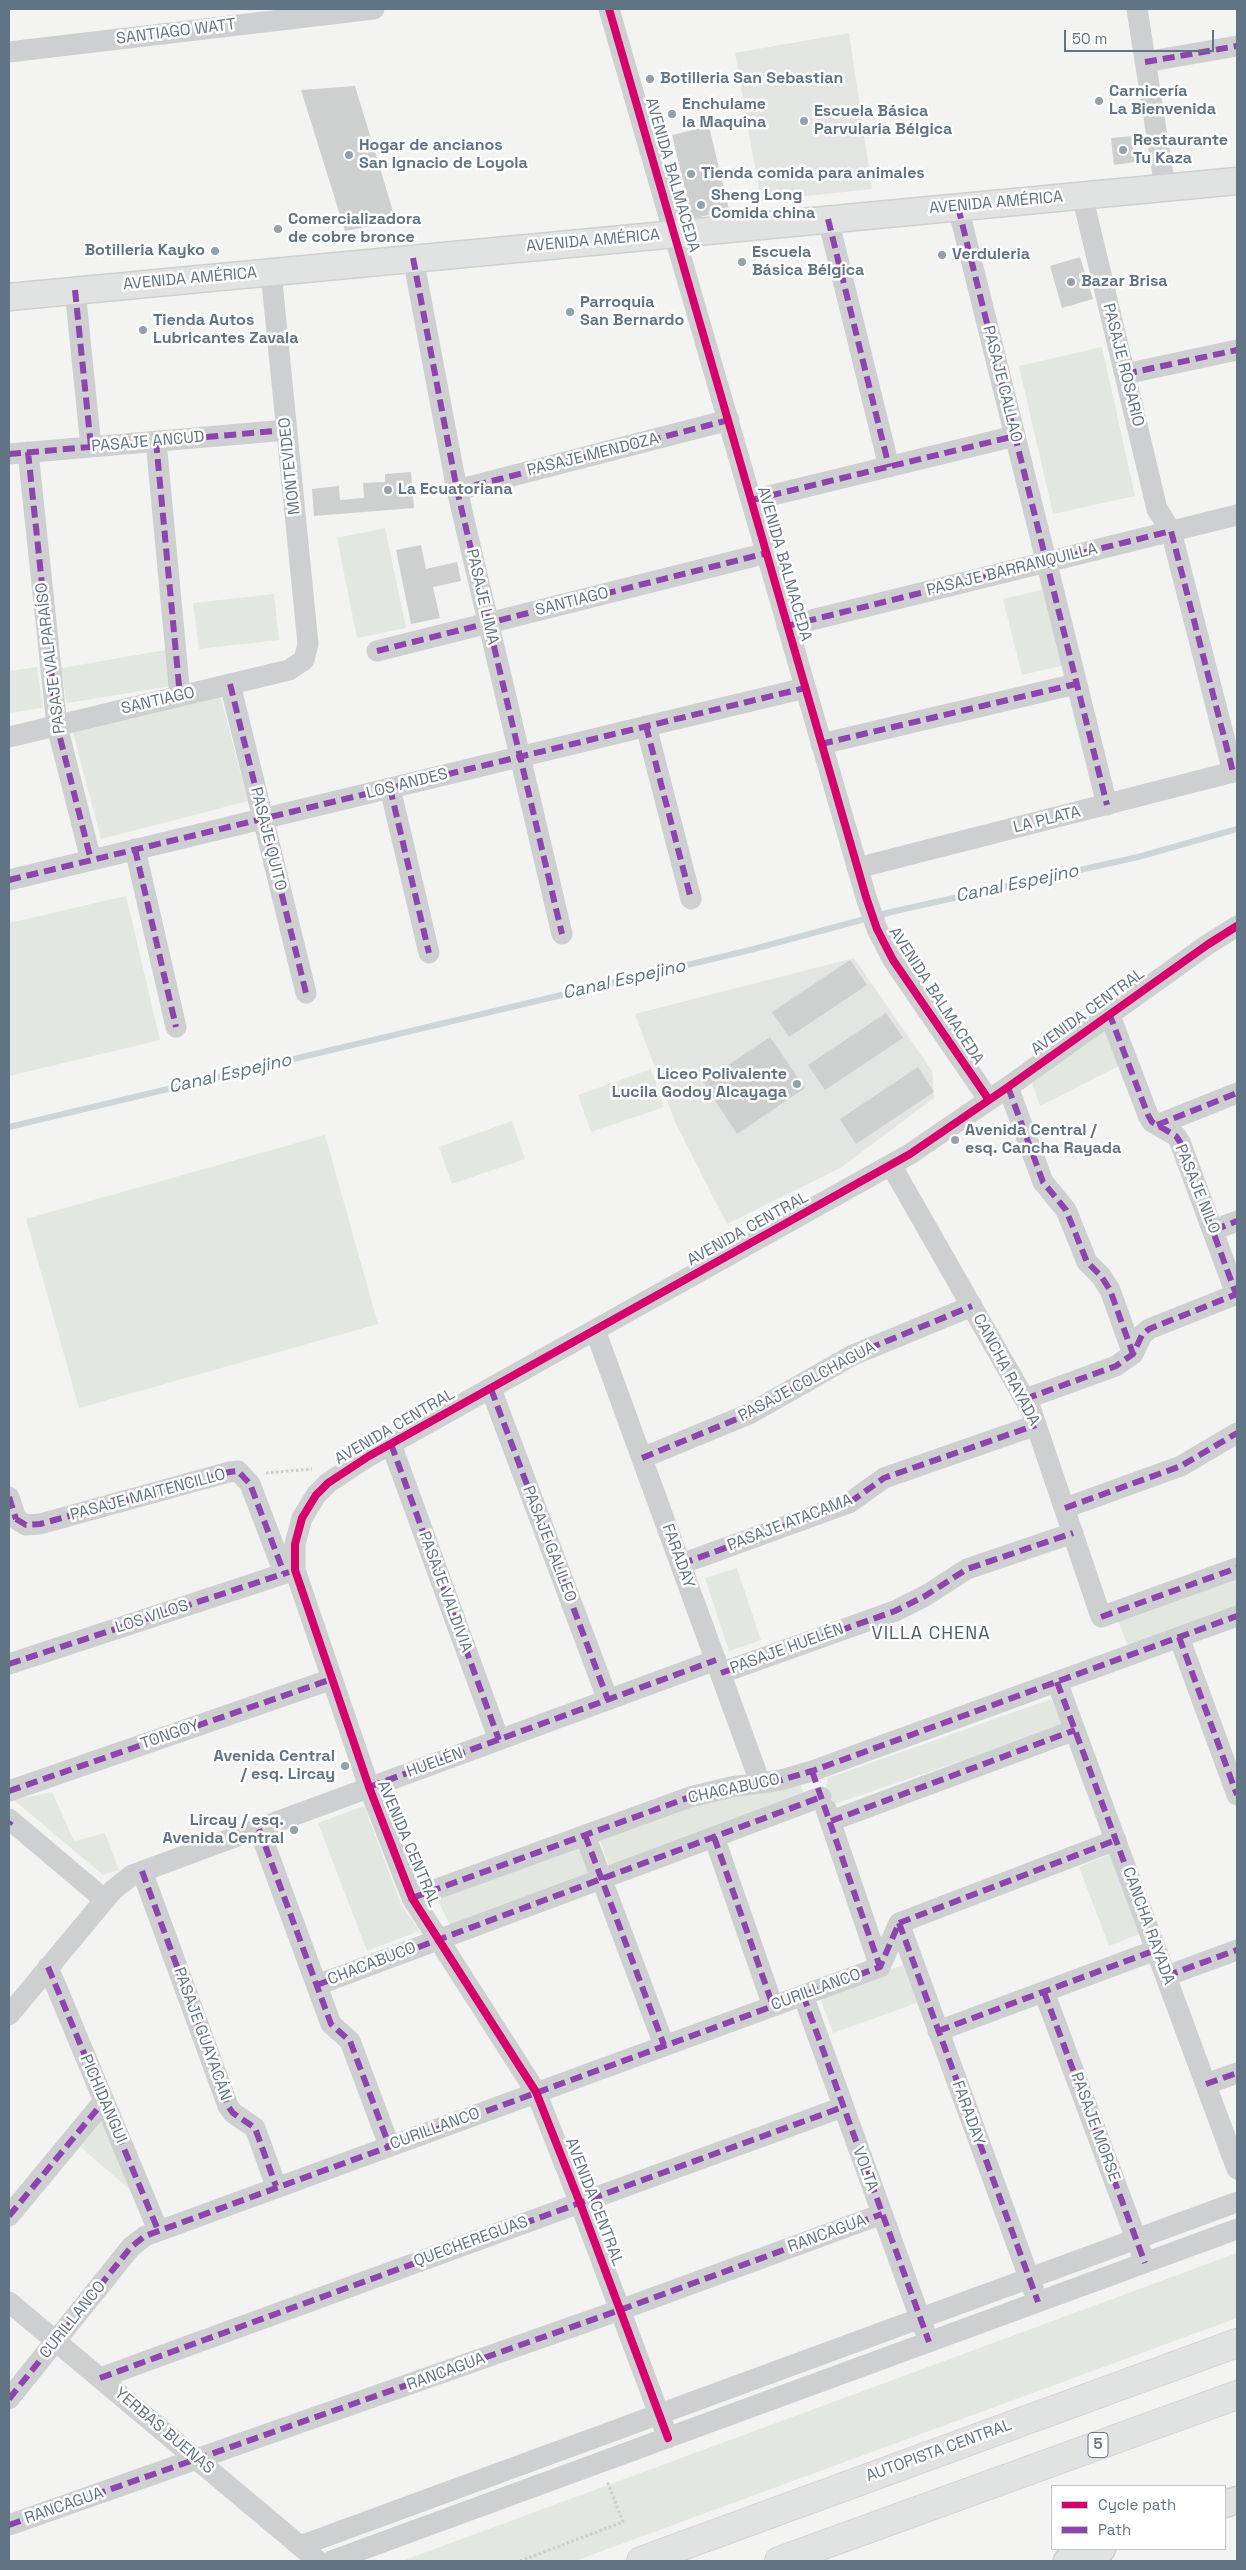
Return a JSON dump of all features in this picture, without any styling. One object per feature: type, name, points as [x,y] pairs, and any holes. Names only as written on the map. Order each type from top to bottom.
[{"type":"highway","name":"AUTOPISTA CENTRAL","points":[[641,2561],[1237,2343]]},
{"type":"highway","name":"5","points":[[778,2561],[1237,2395]]},
{"type":"highway","points":[[822,2561],[883,2524]]},
{"type":"main road","name":"AVENIDA AMÉRICA","points":[[9,296],[1237,180]]},
{"type":"main road","points":[[1067,2561],[1099,2550]]},
{"type":"street","name":"SANTIAGO WATT","points":[[9,52],[374,9]]},
{"type":"street","name":"AVENIDA BALMACEDA","points":[[610,9],[856,868],[877,930],[893,960],[989,1100]]},
{"type":"street","points":[[1137,9],[1165,187]]},
{"type":"street","points":[[1145,62],[1237,46]]},
{"type":"street","name":"PASAJE ROSARIO","points":[[1082,195],[1157,508],[1171,531],[1235,771]]},
{"type":"street","name":"PASAJE CALLAO","points":[[958,207],[1107,805]]},
{"type":"street","points":[[828,219],[889,467]]},
{"type":"street","name":"PASAJE LIMA","points":[[413,258],[457,490],[562,934]]},
{"type":"street","name":"MONTEVIDEO","points":[[271,272],[308,644],[304,660]]},
{"type":"street","points":[[75,290],[91,447]]},
{"type":"street","points":[[1125,374],[1237,350]]},
{"type":"street","name":"PASAJE MENDOZA","points":[[457,490],[729,420]]},
{"type":"street","name":"PASAJE ANCUD","points":[[18,453],[287,430]]},
{"type":"street","points":[[752,500],[1014,436]]},
{"type":"street","points":[[156,441],[180,696]]},
{"type":"street","name":"PASAJE VALPARAÍSO","points":[[18,453],[57,726],[91,860]]},
{"type":"street","name":"PASAJE BARRANQUILLA","points":[[788,626],[1237,515]]},
{"type":"street","name":"SANTIAGO","points":[[377,651],[767,553]]},
{"type":"street","name":"SANTIAGO","points":[[9,737],[288,670],[304,660]]},
{"type":"street","name":"PASAJE QUITO","points":[[230,684],[306,993]]},
{"type":"street","points":[[821,744],[1076,684]]},
{"type":"street","name":"LOS ANDES","points":[[9,880],[805,688]]},
{"type":"street","points":[[646,726],[691,899]]},
{"type":"street","name":"LA PLATA","points":[[856,868],[1235,771]]},
{"type":"street","points":[[390,788],[429,953]]},
{"type":"street","points":[[135,849],[176,1027]]},
{"type":"street","name":"AVENIDA CENTRAL","points":[[668,2438],[580,2203],[536,2092],[412,1898],[369,1787],[332,1679],[290,1572],[298,1531],[308,1506],[316,1495],[340,1474],[891,1165],[1008,1087],[1109,1013],[1237,926]]},
{"type":"street","name":"PASAJE NILO","points":[[1109,1013],[1148,1115],[1157,1125],[1176,1136],[1180,1142],[1237,1294]]},
{"type":"street","points":[[1008,1087],[1043,1182],[1066,1210],[1087,1262],[1101,1276],[1110,1290],[1133,1354]]},
{"type":"street","points":[[1157,1125],[1237,1093]]},
{"type":"street","name":"CANCHA RAYADA","points":[[891,1165],[1025,1399],[1065,1508],[1101,1617],[1237,1568]]},
{"type":"street","points":[[1214,1230],[1237,1221]]},
{"type":"street","points":[[1025,1399],[1116,1366],[1133,1354],[1142,1335],[1149,1329],[1237,1294]]},
{"type":"street","name":"PASAJE COLCHAGUA","points":[[642,1458],[749,1414],[854,1356],[972,1306]]},
{"type":"street","name":"FARADAY","points":[[595,1330],[760,1782]]},
{"type":"street","name":"PASAJE GALILEO","points":[[491,1389],[608,1700]]},
{"type":"street","name":"PASAJE ATACAMA","points":[[681,1564],[848,1503],[884,1478],[1036,1425]]},
{"type":"street","points":[[1065,1508],[1181,1466],[1237,1433]]},
{"type":"street","name":"PASAJE VALDIVIA","points":[[391,1444],[499,1740]]},
{"type":"street","name":"PASAJE MAITENCILLO","points":[[12,1520],[26,1525],[40,1524],[229,1472],[238,1472],[250,1484],[290,1572]]},
{"type":"street","points":[[9,1497],[12,1520]]},
{"type":"street","name":"PASAJE HUELÉN","points":[[719,1666],[895,1611],[925,1596],[967,1569],[1073,1532]]},
{"type":"street","name":"LOS VILOS","points":[[9,1664],[290,1572]]},
{"type":"street","name":"CHACABUCO","points":[[412,1898],[690,1797],[760,1782],[780,1780],[812,1771],[1237,1616]]},
{"type":"street","points":[[1180,1636],[1237,1795]]},
{"type":"street","name":"HUELÉN","points":[[9,2015],[121,1882],[142,1871],[608,1700],[719,1666]]},
{"type":"street","name":"TONGOY","points":[[9,1791],[332,1679]]},
{"type":"street","name":"CANCHA RAYADA","points":[[1057,1682],[1237,2169]]},
{"type":"street","points":[[831,1821],[1075,1730]]},
{"type":"street","points":[[812,1771],[820,1797],[831,1821],[880,1967]]},
{"type":"street","name":"CHACABUCO","points":[[317,1985],[820,1797]]},
{"type":"street","points":[[10,1822],[105,1900]]},
{"type":"street","points":[[259,1829],[331,2024],[350,2041],[389,2145]]},
{"type":"street","points":[[585,1835],[664,2045]]},
{"type":"street","points":[[714,1837],[773,2006]]},
{"type":"street","points":[[900,1923],[1116,1840]]},
{"type":"street","name":"PASAJE GUAYACÁN","points":[[142,1871],[228,2106],[233,2113],[255,2128],[276,2186]]},
{"type":"street","name":"FARADAY","points":[[900,1923],[1038,2302]]},
{"type":"street","name":"CURILLANCO","points":[[9,2399],[138,2240],[158,2230],[276,2186],[880,1967],[900,1923]]},
{"type":"street","points":[[938,2031],[1156,1950]]},
{"type":"street","points":[[1166,1976],[1237,1950]]},
{"type":"street","name":"PICHIDANGUI","points":[[48,1967],[158,2230]]},
{"type":"street","name":"PASAJE MORSE","points":[[1044,1992],[1145,2263]]},
{"type":"street","name":"VOLTA","points":[[803,1995],[929,2342]]},
{"type":"street","points":[[1206,2084],[1237,2073]]},
{"type":"street","points":[[9,2216],[104,2101]]},
{"type":"street","name":"QUECHEREGUAS","points":[[100,2378],[843,2107]]},
{"type":"street","points":[[300,2546],[919,2317],[1237,2202]]},
{"type":"street","name":"RANCAGUA","points":[[9,2525],[620,2310],[882,2214]]},
{"type":"street","points":[[331,2561],[1237,2229]]},
{"type":"street","name":"YERBAS BUENAS","points":[[9,2302],[318,2561]]},
{"type":"path","points":[[243,1475],[318,1468]]},
{"type":"path","points":[[520,2561],[623,2522]]},
{"type":"shaded area","name":"Escuela Básica Parvularia Bélgica","points":[[849,33],[872,189],[761,201],[735,53]]},
{"type":"shaded area","points":[[1102,347],[1135,496],[1053,514],[1019,366]]},
{"type":"shaded area","points":[[385,528],[406,628],[357,638],[337,538]]},
{"type":"shaded area","points":[[1046,589],[1065,665],[1022,675],[1003,599]]},
{"type":"shaded area","points":[[274,594],[279,640],[199,649],[193,603]]},
{"type":"shaded area","points":[[166,650],[172,686],[67,703],[61,668]]},
{"type":"shaded area","points":[[37,667],[43,708],[9,713],[9,671]]},
{"type":"shaded area","points":[[219,691],[248,801],[101,839],[72,729]]},
{"type":"shaded area","points":[[126,896],[160,1040],[9,1076],[9,923]]},
{"type":"shaded area","name":"Liceo Polivalente Lucila Godoy Alcayaga","points":[[854,958],[932,1071],[934,1098],[842,1167],[727,1224],[676,1124],[635,1014]]},
{"type":"shaded area","points":[[1105,1026],[1121,1065],[1040,1106],[1032,1083]]},
{"type":"shaded area","points":[[651,1069],[664,1107],[591,1132],[578,1095]]},
{"type":"shaded area","points":[[512,1121],[525,1159],[452,1184],[439,1147]]},
{"type":"shaded area","points":[[325,1135],[378,1324],[79,1408],[26,1219]]},
{"type":"shaded area","points":[[737,1568],[761,1640],[729,1651],[705,1578]]},
{"type":"shaded area","points":[[1237,1577],[1237,1606],[1128,1647],[1118,1620]]},
{"type":"shaded area","points":[[1051,1699],[1066,1725],[835,1804],[825,1789],[828,1778]]},
{"type":"shaded area","points":[[799,1777],[803,1793],[609,1865],[599,1838],[670,1812]]},
{"type":"shaded area","points":[[52,1792],[74,1841],[105,1833],[119,1870],[103,1875],[14,1800]]},
{"type":"shaded area","points":[[364,1806],[401,1904],[419,1931],[367,1951],[318,1823]]},
{"type":"shaded area","points":[[579,1846],[590,1872],[450,1925],[437,1899]]},
{"type":"shaded area","points":[[1111,1854],[1142,1933],[1109,1946],[1079,1867]]},
{"type":"shaded area","points":[[903,1965],[917,2003],[833,2033],[819,1995]]},
{"type":"shaded area","points":[[103,2111],[145,2203],[76,2143]]},
{"type":"shaded area","points":[[1237,2253],[1237,2318],[575,2561],[402,2561]]},
{"type":"building","name":"Hogar de ancianos San Ignacio de Loyola","points":[[355,86],[396,221],[345,231],[301,90]]},
{"type":"building","points":[[709,126],[729,210],[692,219],[672,135]]},
{"type":"building","name":"Restaurante Tu Kaza","points":[[1132,136],[1135,162],[1114,165],[1111,138]]},
{"type":"building","name":"Bazar Brisa","points":[[1080,257],[1093,299],[1062,308],[1050,266]]},
{"type":"building","points":[[411,472],[414,508],[314,516],[312,489],[339,486],[340,500],[364,498],[363,483],[385,482],[385,474]]},
{"type":"building","points":[[421,545],[426,569],[457,562],[461,581],[433,587],[440,618],[411,624],[396,550]]},
{"type":"building","points":[[850,960],[867,985],[789,1037],[772,1012]]},
{"type":"building","points":[[886,1013],[903,1038],[825,1090],[808,1065]]},
{"type":"building","points":[[770,1037],[805,1088],[737,1134],[703,1082]]},
{"type":"building","points":[[918,1067],[934,1092],[856,1144],[840,1119]]},
{"type":"waterway","name":"Canal Espejino","points":[[9,1127],[750,950],[891,912],[1138,857],[1237,829]]},
{"type":"marked path","points":[[1145,62],[1237,46]]},
{"type":"marked path","points":[[958,207],[1107,805]]},
{"type":"marked path","points":[[828,219],[889,467]]},
{"type":"marked path","points":[[413,258],[457,490],[562,934]]},
{"type":"marked path","points":[[75,290],[91,447]]},
{"type":"marked path","points":[[1125,374],[1237,350]]},
{"type":"marked path","points":[[457,490],[729,420]]},
{"type":"marked path","points":[[9,454],[287,430]]},
{"type":"marked path","points":[[752,500],[1015,436]]},
{"type":"marked path","points":[[156,441],[180,696]]},
{"type":"marked path","points":[[28,452],[57,726],[91,860]]},
{"type":"marked path","points":[[787,626],[1171,531],[1233,772]]},
{"type":"marked path","points":[[377,651],[767,553]]},
{"type":"marked path","points":[[230,684],[306,993]]},
{"type":"marked path","points":[[821,744],[1076,684]]},
{"type":"marked path","points":[[9,880],[805,688]]},
{"type":"marked path","points":[[646,726],[691,899]]},
{"type":"marked path","points":[[390,788],[429,953]]},
{"type":"marked path","points":[[135,849],[176,1027]]},
{"type":"marked path","points":[[1109,1013],[1148,1115],[1152,1122],[1176,1136],[1180,1142],[1236,1294]]},
{"type":"marked path","points":[[1008,1087],[1043,1182],[1066,1210],[1087,1262],[1101,1276],[1110,1290],[1133,1354]]},
{"type":"marked path","points":[[1157,1125],[1237,1093]]},
{"type":"marked path","points":[[1214,1230],[1237,1221]]},
{"type":"marked path","points":[[1025,1399],[1116,1366],[1133,1354],[1142,1335],[1149,1329],[1237,1294]]},
{"type":"marked path","points":[[642,1458],[749,1414],[853,1355],[972,1306]]},
{"type":"marked path","points":[[491,1389],[608,1700]]},
{"type":"marked path","points":[[681,1564],[849,1503],[884,1478],[1036,1425]]},
{"type":"marked path","points":[[1065,1508],[1181,1466],[1237,1433]]},
{"type":"marked path","points":[[391,1444],[499,1740]]},
{"type":"marked path","points":[[16,1519],[26,1525],[40,1524],[238,1471],[250,1484],[284,1573]]},
{"type":"marked path","points":[[9,1497],[16,1519]]},
{"type":"marked path","points":[[721,1673],[895,1611],[925,1596],[967,1569],[1073,1533]]},
{"type":"marked path","points":[[1101,1617],[1237,1568]]},
{"type":"marked path","points":[[9,1664],[289,1572]]},
{"type":"marked path","points":[[412,1898],[690,1797],[731,1787],[781,1780],[812,1771],[1237,1616]]},
{"type":"marked path","points":[[1179,1637],[1237,1795]]},
{"type":"marked path","points":[[369,1787],[716,1660]]},
{"type":"marked path","points":[[9,1791],[332,1679]]},
{"type":"marked path","points":[[1057,1682],[1124,1862]]},
{"type":"marked path","points":[[831,1821],[1075,1730]]},
{"type":"marked path","points":[[812,1771],[880,1967]]},
{"type":"marked path","points":[[317,1985],[821,1797]]},
{"type":"marked path","points":[[259,1829],[331,2024],[350,2041],[389,2145]]},
{"type":"marked path","points":[[585,1835],[664,2045]]},
{"type":"marked path","points":[[714,1837],[773,2006]]},
{"type":"marked path","points":[[899,1923],[1116,1840]]},
{"type":"marked path","points":[[142,1871],[228,2106],[233,2113],[255,2128],[276,2186]]},
{"type":"marked path","points":[[899,1923],[1038,2302]]},
{"type":"marked path","points":[[9,2399],[131,2247],[145,2236],[880,1967],[899,1923]]},
{"type":"marked path","points":[[938,2031],[1156,1950]]},
{"type":"marked path","points":[[1166,1976],[1237,1950]]},
{"type":"marked path","points":[[48,1967],[158,2230]]},
{"type":"marked path","points":[[1044,1992],[1145,2263]]},
{"type":"marked path","points":[[803,1995],[929,2342]]},
{"type":"marked path","points":[[1206,2084],[1237,2073]]},
{"type":"marked path","points":[[9,2216],[104,2101]]},
{"type":"marked path","points":[[100,2378],[843,2107]]},
{"type":"marked path","points":[[9,2525],[620,2310],[882,2214]]},
{"type":"cycle path","points":[[609,9],[866,897],[877,929],[893,960],[989,1100]]},
{"type":"cycle path","points":[[668,2438],[580,2203],[536,2092],[412,1898],[369,1787],[295,1570],[295,1544],[302,1518],[316,1495],[328,1483],[369,1456],[910,1154],[1008,1087],[1207,945],[1237,926]]},
{"type":"place","name":"Botilleria San Sebastian","points":[[650,79]]},
{"type":"place","name":"Carnicería La Bienvenida","points":[[1099,101]]},
{"type":"place","name":"Enchulame la Maquina","points":[[672,114]]},
{"type":"place","name":"Escuela Básica Parvularia Bélgica","points":[[804,121]]},
{"type":"place","name":"Restaurante Tu Kaza","points":[[1123,150]]},
{"type":"place","name":"Hogar de ancianos San Ignacio de Loyola","points":[[349,155]]},
{"type":"place","name":"Tienda comida para animales","points":[[691,174]]},
{"type":"place","name":"Sheng Long Comida china","points":[[701,205]]},
{"type":"place","name":"Comercializadora de cobre bronce","points":[[278,229]]},
{"type":"place","name":"Botilleria Kayko","points":[[215,251]]},
{"type":"place","name":"Verduleria","points":[[942,255]]},
{"type":"place","name":"Escuela Básica Bélgica","points":[[742,262]]},
{"type":"place","name":"Bazar Brisa","points":[[1071,282]]},
{"type":"place","name":"Parroquia San Bernardo","points":[[570,312]]},
{"type":"place","name":"Tienda Autos Lubricantes Zavala","points":[[143,330]]},
{"type":"place","name":"La Ecuatoriana","points":[[388,490]]},
{"type":"place","name":"Liceo Polivalente Lucila Godoy Alcayaga","points":[[797,1084]]},
{"type":"place","name":"Avenida Central / esq. Cancha Rayada","points":[[955,1140]]},
{"type":"place","name":"Avenida Central / esq. Lircay","points":[[345,1766]]},
{"type":"place","name":"Lircay / esq. Avenida Central","points":[[294,1830]]},
{"type":"district","name":"VILLA CHENA","points":[[931,1634]]}]
